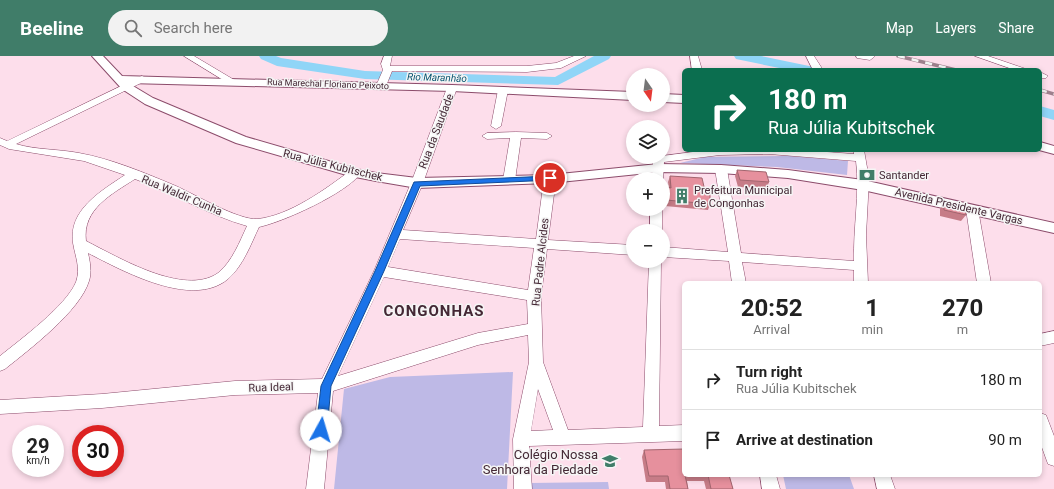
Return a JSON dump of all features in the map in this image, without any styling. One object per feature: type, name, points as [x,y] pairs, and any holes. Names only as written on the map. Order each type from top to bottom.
[{"type":"main road","name":"Rua Júlia Kubitschek","points":[[96,56],[123,83],[149,101],[241,140],[355,173],[417,183],[550,178],[644,169],[652,172]]},
{"type":"main road","name":"Rua Marechal Floriano Peixoto","points":[[123,83],[142,79],[231,81],[384,77],[452,88],[626,96]]},
{"type":"main road","points":[[670,98],[682,99]]},
{"type":"main road","points":[[1042,147],[1054,150]]},
{"type":"main road","name":"Rua Júlia Kubitschek","points":[[670,173],[721,169]]},
{"type":"main road","name":"Avenida Presidente Vargas","points":[[721,169],[788,174],[863,185],[1054,228]]},
{"type":"street","points":[[188,56],[231,81]]},
{"type":"street","points":[[388,56],[384,77],[401,70],[527,69],[558,66],[582,56]]},
{"type":"street","points":[[860,56],[870,57]]},
{"type":"street","points":[[979,56],[1018,68]]},
{"type":"street","points":[[811,58],[817,68]]},
{"type":"street","points":[[3,143],[123,83]]},
{"type":"street","name":"Rua da Saudade","points":[[315,489],[326,386],[380,271],[417,183],[452,88]]},
{"type":"street","points":[[496,126],[503,90]]},
{"type":"street","points":[[509,180],[516,135]]},
{"type":"street","points":[[486,136],[547,136]]},
{"type":"street","name":"Rua Waldir Cunha","points":[[3,143],[25,150],[80,156],[173,189],[239,219],[255,223]]},
{"type":"street","points":[[658,172],[658,160],[663,158],[711,152]]},
{"type":"street","points":[[799,152],[860,154],[863,185],[860,229],[861,281]]},
{"type":"street","points":[[721,169],[739,281]]},
{"type":"street","points":[[79,243],[154,278],[189,286],[203,285],[215,281],[230,268],[255,223],[280,216],[308,204],[343,183],[355,173]]},
{"type":"street","points":[[0,365],[60,311],[82,284],[85,273],[78,231],[86,211],[94,202],[133,175]]},
{"type":"street","name":"Rua Padre Alcides","points":[[523,489],[521,439],[536,362],[534,296],[550,178]]},
{"type":"street","points":[[972,209],[984,281]]},
{"type":"street","points":[[395,234],[626,250]]},
{"type":"street","points":[[670,252],[861,266]]},
{"type":"street","points":[[651,434],[655,268]]},
{"type":"street","points":[[380,271],[534,296]]},
{"type":"street","name":"Rua Ideal","points":[[0,407],[15,408],[102,401],[235,388],[326,386],[478,339],[535,328]]},
{"type":"street","points":[[1042,340],[1054,337]]},
{"type":"street","points":[[536,362],[563,437]]},
{"type":"street","points":[[1045,422],[1054,458]]},
{"type":"street","points":[[521,439],[682,434]]},
{"type":"street","points":[[768,477],[771,489]]},
{"type":"street","points":[[883,477],[886,489]]},
{"type":"shaded area","points":[[789,156],[848,161],[847,175],[777,167],[680,163],[705,157]]},
{"type":"shaded area","points":[[513,372],[507,489],[334,489],[344,389],[390,377]]},
{"type":"shaded area","points":[[783,477],[850,477],[854,489],[786,489]]},
{"type":"shaded area","points":[[608,482],[609,489],[529,489],[529,483]]},
{"type":"building","points":[[737,170],[766,172],[769,182],[740,180]]},
{"type":"building","name":"Prefeitura Municipal de Congonhas","points":[[670,176],[702,178],[705,191],[710,191],[710,204],[670,200]]},
{"type":"building","points":[[944,203],[965,207],[966,215],[944,210]]},
{"type":"building","points":[[682,449],[682,477],[685,477],[688,489],[670,489],[668,476],[649,476],[644,450]]},
{"type":"building","points":[[708,477],[730,477],[733,489],[711,489]]},
{"type":"waterway","name":"Rio Maranhão","points":[[266,56],[277,62],[365,75],[558,81],[604,56]]},
{"type":"waterway","name":"Rio Maranhão","points":[[741,56],[799,68]]},
{"type":"waterway","name":"Rio Maranhão","points":[[1042,112],[1054,115]]},
{"type":"railway","points":[[898,56],[948,68]]},
{"type":"railway","points":[[1042,91],[1054,94]]},
{"type":"place","name":"Santander","points":[[867,175]]},
{"type":"place","name":"Prefeitura Municipal de Congonhas","points":[[682,196]]},
{"type":"place","name":"Colégio Nossa Senhora da Piedade","points":[[610,461]]},
{"type":"district","name":"CONGONHAS","points":[[434,311]]},
{"type":"route","points":[[321,430],[326,386],[380,271],[417,183],[550,178]]}]
